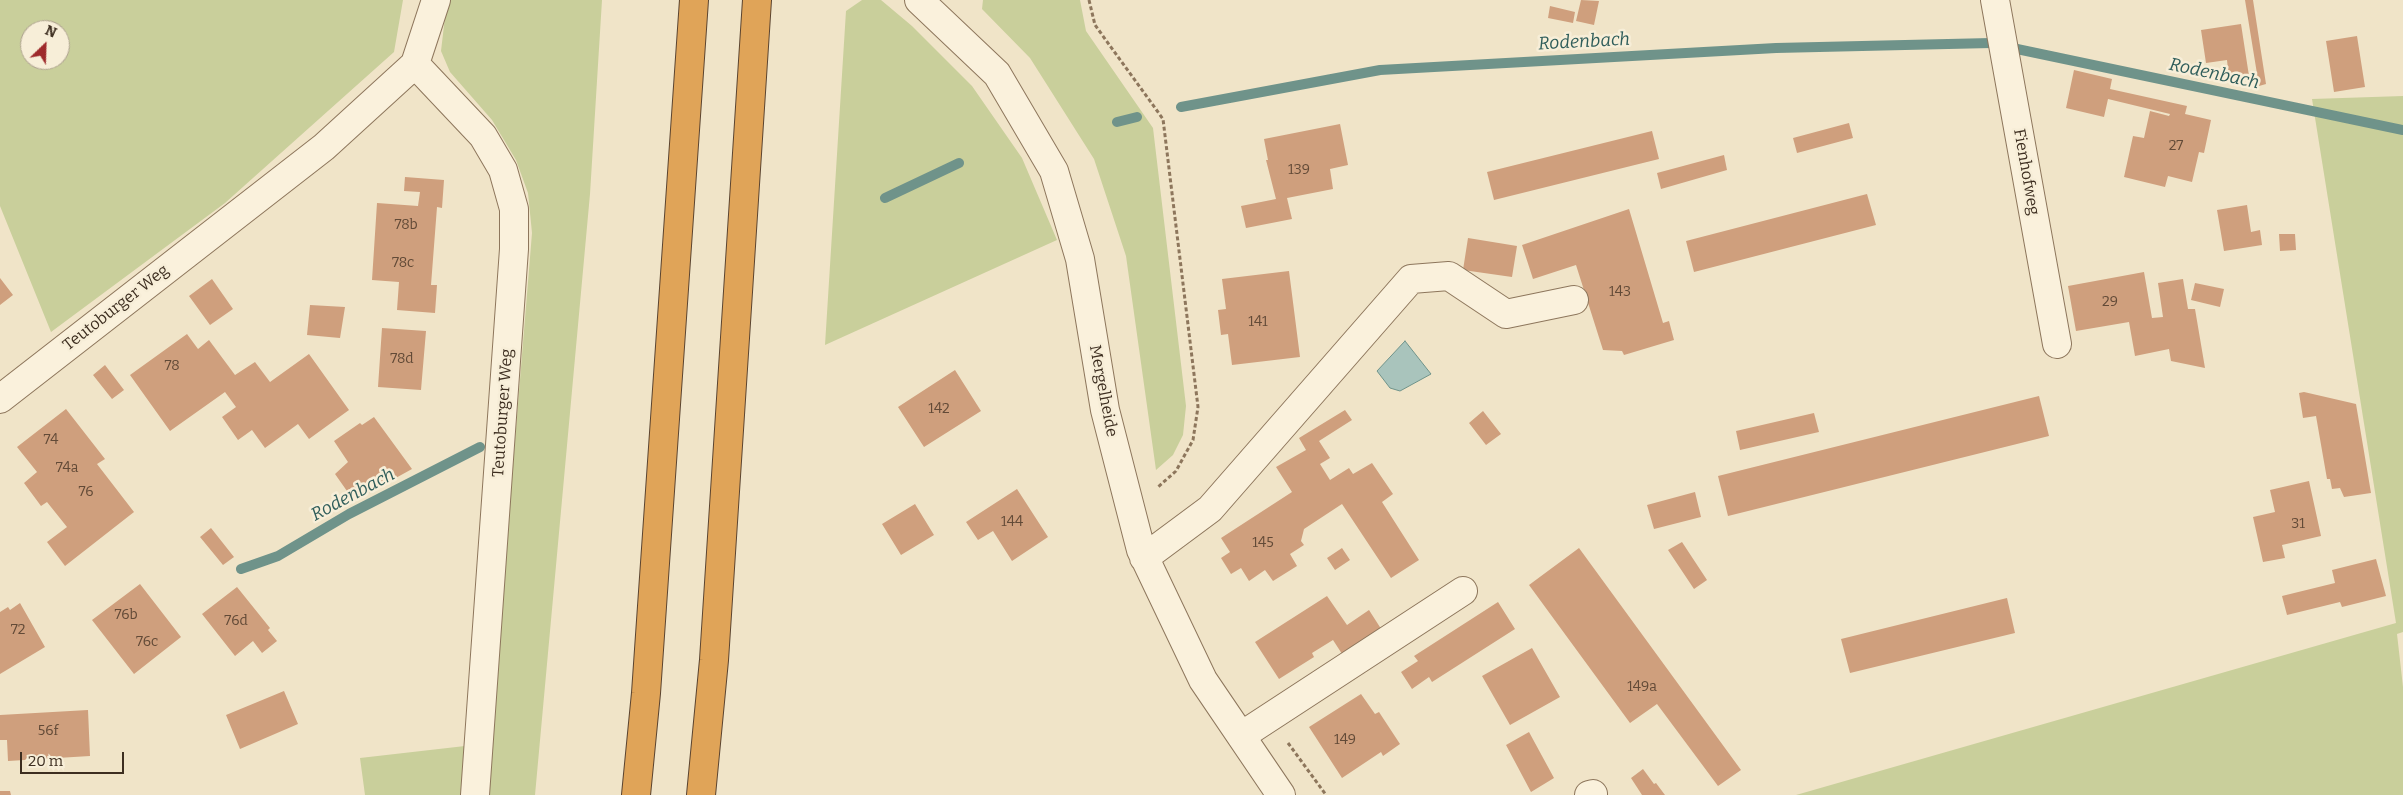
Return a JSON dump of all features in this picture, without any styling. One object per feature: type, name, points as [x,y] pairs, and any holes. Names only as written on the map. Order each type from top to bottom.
[{"type":"highway","points":[[636,795],[646,692],[694,0]]},
{"type":"highway","points":[[701,795],[714,660],[757,0]]},
{"type":"street","name":"Teutoburger Weg","points":[[0,399],[324,147],[415,64],[436,0]]},
{"type":"street","name":"Fienhofweg","points":[[1995,0],[2057,344]]},
{"type":"street","name":"Mergelheide","points":[[926,2],[996,74],[1054,171],[1080,259],[1105,410],[1141,550],[1203,680],[1281,795]]},
{"type":"street","name":"Teutoburger Weg","points":[[415,64],[483,136],[503,170],[514,209],[514,249],[474,795]]},
{"type":"street","points":[[1144,558],[1210,509],[1411,279],[1450,276],[1506,314],[1574,300]]},
{"type":"street","points":[[1241,736],[1463,591]]},
{"type":"path","points":[[1089,0],[1095,25],[1163,119],[1165,128],[1198,407],[1193,440],[1176,470],[1151,492]]},
{"type":"path","points":[[1270,718],[1326,795]]},
{"type":"green space","points":[[0,0],[403,0],[394,52],[225,203],[51,332],[0,206]]},
{"type":"green space","points":[[449,0],[602,0],[590,194],[535,795],[486,795],[532,233],[528,193],[516,160],[492,120],[450,72],[441,51]]},
{"type":"green space","points":[[862,0],[881,0],[912,26],[972,86],[1022,158],[1057,240],[825,345],[846,11]]},
{"type":"green space","points":[[983,0],[1080,0],[1086,31],[1153,128],[1186,406],[1183,435],[1173,455],[1156,470],[1126,256],[1094,159],[1030,58],[982,9]]},
{"type":"green space","points":[[2403,96],[2403,632],[2397,634],[2403,687],[2403,795],[1796,795],[2396,623],[2312,99]]},
{"type":"green space","points":[[465,746],[462,795],[365,795],[360,758]]},
{"type":"water","points":[[1405,341],[1431,374],[1400,391],[1390,388],[1377,371]]},
{"type":"building","points":[[1581,0],[1599,1],[1594,25],[1576,21]]},
{"type":"building","points":[[2245,0],[2253,0],[2266,84],[2259,86]]},
{"type":"building","points":[[1550,6],[1575,12],[1573,23],[1548,18]]},
{"type":"building","points":[[2241,24],[2249,76],[2229,79],[2227,60],[2206,63],[2201,30]]},
{"type":"building","points":[[2357,36],[2365,87],[2334,92],[2326,41]]},
{"type":"building","points":[[2074,70],[2112,79],[2110,89],[2187,106],[2185,114],[2211,120],[2204,153],[2199,152],[2192,182],[2168,176],[2165,187],[2124,177],[2133,136],[2144,138],[2150,111],[2169,116],[2170,114],[2108,99],[2104,117],[2066,108]]},
{"type":"building","points":[[1849,123],[1853,138],[1797,153],[1793,138]]},
{"type":"building","points":[[1340,124],[1348,165],[1330,169],[1333,189],[1287,198],[1292,219],[1246,228],[1241,206],[1276,199],[1266,160],[1268,160],[1264,139]]},
{"type":"building","points":[[1652,131],[1659,159],[1494,200],[1487,172]]},
{"type":"building","points":[[1724,155],[1727,170],[1661,189],[1657,173]]},
{"type":"building","points":[[405,177],[444,180],[442,208],[437,207],[431,285],[437,285],[435,313],[397,310],[399,282],[372,280],[377,203],[418,206],[420,192],[404,191]]},
{"type":"building","points":[[1867,194],[1876,225],[1694,272],[1686,241]]},
{"type":"building","points":[[2247,205],[2251,232],[2260,230],[2262,245],[2224,251],[2217,210]]},
{"type":"building","points":[[1629,209],[1663,323],[1669,321],[1674,340],[1624,355],[1622,351],[1603,350],[1576,265],[1533,279],[1522,245]]},
{"type":"building","points":[[2279,234],[2295,234],[2296,250],[2280,251]]},
{"type":"building","points":[[1468,238],[1517,246],[1512,277],[1463,270]]},
{"type":"building","points":[[1289,271],[1300,357],[1232,365],[1228,334],[1221,335],[1218,310],[1226,309],[1222,279]]},
{"type":"building","points":[[2144,272],[2152,318],[2163,317],[2158,283],[2183,279],[2188,309],[2195,309],[2205,368],[2171,361],[2169,349],[2135,356],[2129,322],[2076,331],[2068,286]]},
{"type":"building","points":[[0,278],[13,295],[0,305]]},
{"type":"building","points":[[212,279],[233,309],[210,325],[189,296]]},
{"type":"building","points":[[2195,283],[2224,289],[2220,307],[2191,300]]},
{"type":"building","points":[[310,305],[345,307],[340,338],[307,335]]},
{"type":"building","points":[[382,328],[426,331],[421,390],[378,387]]},
{"type":"building","points":[[187,334],[198,349],[209,340],[235,375],[255,362],[270,382],[309,354],[349,410],[309,439],[298,424],[265,448],[252,430],[238,440],[222,417],[236,407],[225,392],[170,431],[130,375]]},
{"type":"building","points":[[105,365],[124,390],[112,399],[93,375]]},
{"type":"building","points":[[955,370],[981,411],[924,447],[898,407]]},
{"type":"building","points":[[2304,392],[2356,404],[2371,493],[2344,497],[2340,488],[2332,489],[2330,479],[2327,479],[2316,416],[2303,418],[2299,393]]},
{"type":"building","points":[[2039,396],[2049,436],[1728,516],[1718,476]]},
{"type":"building","points":[[66,409],[105,459],[97,464],[134,512],[65,566],[47,542],[67,527],[47,502],[41,506],[24,483],[37,472],[17,447]]},
{"type":"building","points":[[1345,410],[1352,420],[1319,441],[1330,458],[1320,464],[1330,480],[1349,468],[1353,474],[1372,463],[1393,494],[1382,502],[1419,560],[1391,578],[1342,504],[1304,529],[1301,541],[1304,545],[1290,554],[1297,566],[1273,581],[1265,570],[1249,581],[1241,568],[1231,574],[1221,558],[1230,552],[1221,538],[1292,492],[1276,467],[1306,450],[1299,438]]},
{"type":"building","points":[[1483,411],[1501,434],[1486,445],[1469,423]]},
{"type":"building","points":[[1814,413],[1819,432],[1740,450],[1736,431]]},
{"type":"building","points":[[374,417],[412,469],[354,501],[335,474],[348,462],[334,441],[360,423],[362,425]]},
{"type":"building","points":[[2309,481],[2321,536],[2282,545],[2285,558],[2263,562],[2253,517],[2275,512],[2270,490]]},
{"type":"building","points":[[1017,489],[1048,537],[1012,561],[993,531],[978,540],[966,522]]},
{"type":"building","points":[[1695,492],[1701,517],[1654,529],[1647,505]]},
{"type":"building","points":[[915,504],[934,535],[901,555],[882,524]]},
{"type":"building","points":[[211,528],[234,557],[223,565],[200,537]]},
{"type":"building","points":[[1682,542],[1707,580],[1694,589],[1668,550]]},
{"type":"building","points":[[1342,548],[1350,560],[1335,570],[1327,558]]},
{"type":"building","points":[[1579,548],[1741,770],[1718,786],[1657,704],[1630,723],[1529,585]]},
{"type":"building","points":[[2376,559],[2386,596],[2342,607],[2340,602],[2287,615],[2282,596],[2335,583],[2332,570]]},
{"type":"building","points":[[140,584],[181,637],[134,674],[92,620]]},
{"type":"building","points":[[237,587],[270,628],[268,630],[277,641],[262,653],[253,641],[235,656],[202,614]]},
{"type":"building","points":[[1327,596],[1347,625],[1369,610],[1385,635],[1346,660],[1333,640],[1312,653],[1314,657],[1279,679],[1255,642]]},
{"type":"building","points":[[2007,598],[2015,633],[1850,673],[1841,639]]},
{"type":"building","points":[[1498,602],[1515,629],[1432,682],[1429,677],[1412,689],[1401,672],[1418,661],[1414,656]]},
{"type":"building","points":[[20,603],[45,647],[0,674],[0,612],[8,607],[10,610]]},
{"type":"building","points":[[1532,648],[1560,697],[1510,725],[1482,676]]},
{"type":"building","points":[[284,691],[298,724],[240,749],[226,715]]},
{"type":"building","points":[[1361,694],[1375,714],[1379,712],[1400,744],[1383,756],[1381,752],[1342,778],[1309,727]]},
{"type":"building","points":[[88,710],[90,756],[8,761],[7,740],[0,740],[0,715]]},
{"type":"building","points":[[1529,732],[1554,778],[1531,792],[1506,745]]},
{"type":"building","points":[[1643,769],[1665,795],[1642,795],[1631,778]]},
{"type":"building","points":[[0,791],[10,791],[11,795],[0,795]]},
{"type":"waterway","name":"Rodenbach","points":[[1181,107],[1380,70],[1776,48],[1991,43]]},
{"type":"waterway","name":"Rodenbach","points":[[2017,49],[2403,130]]},
{"type":"waterway","name":"Rodenbach","points":[[1117,122],[1137,117]]},
{"type":"waterway","name":"Rodenbach","points":[[885,198],[959,163]]},
{"type":"waterway","name":"Rodenbach","points":[[241,569],[278,556],[349,514],[480,447]]}]
